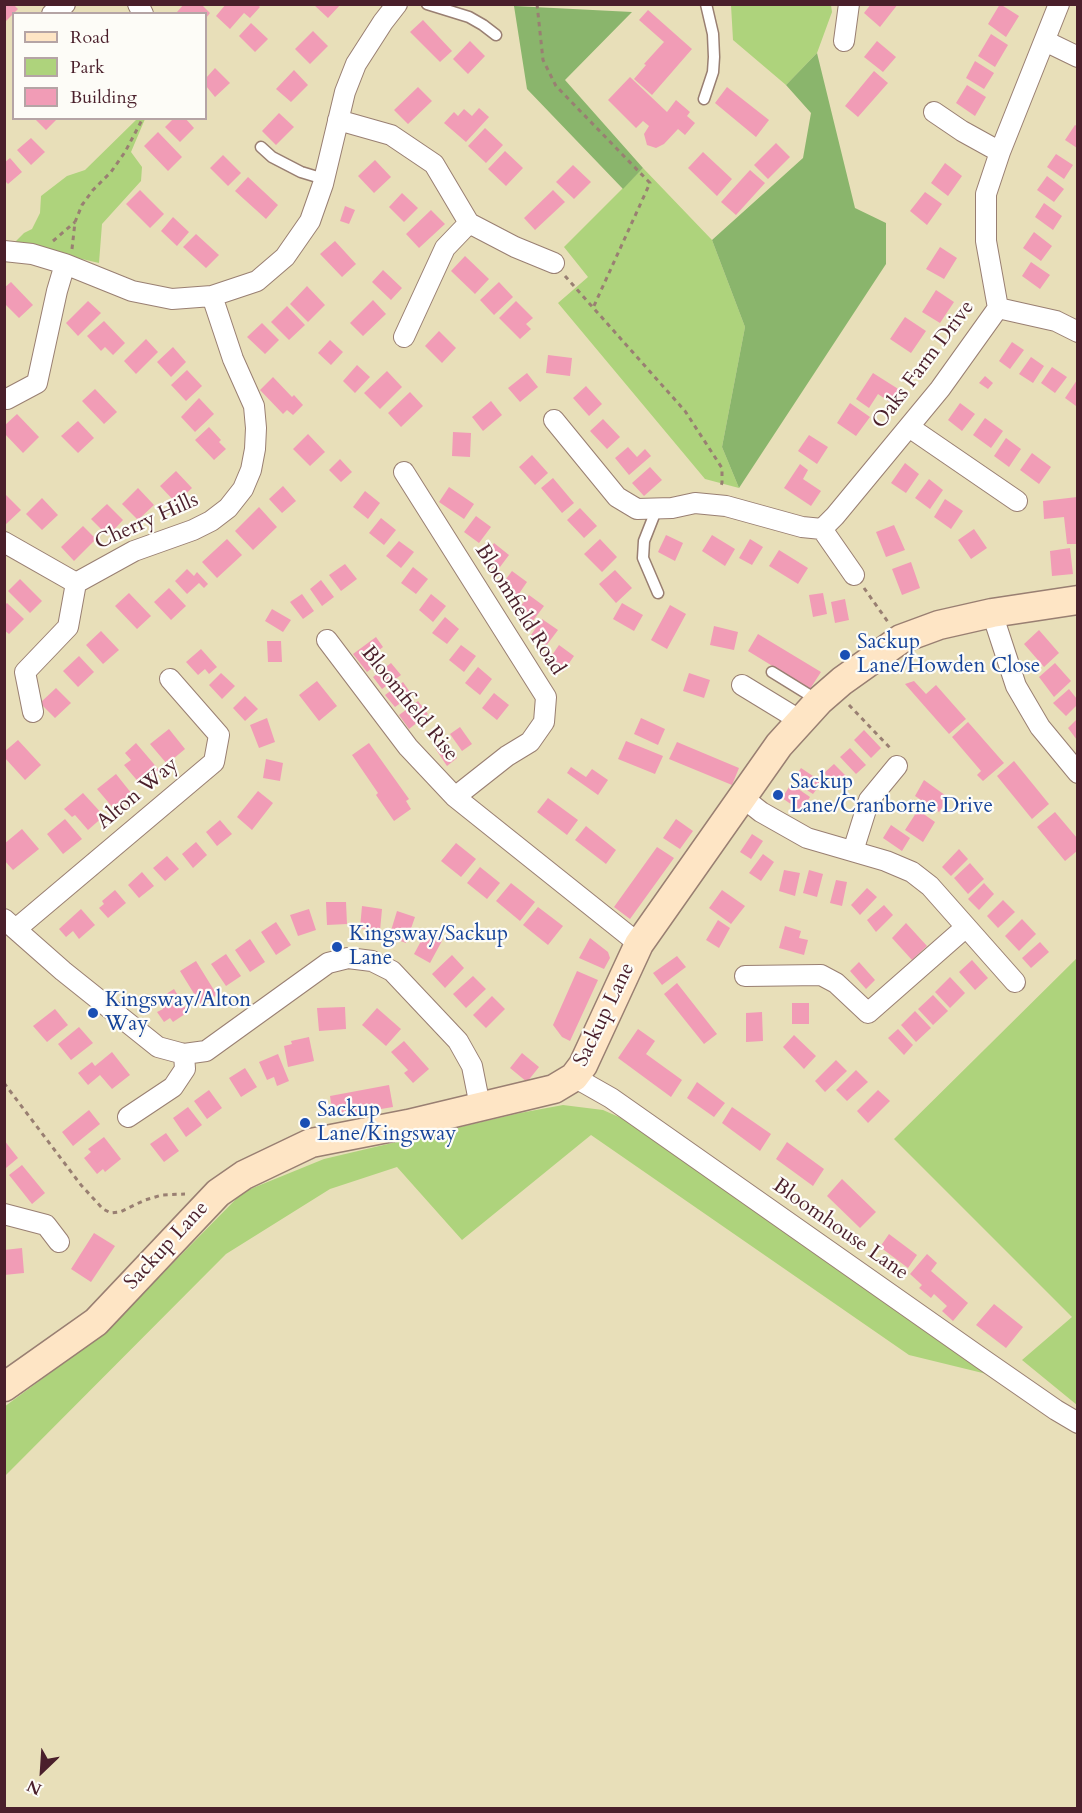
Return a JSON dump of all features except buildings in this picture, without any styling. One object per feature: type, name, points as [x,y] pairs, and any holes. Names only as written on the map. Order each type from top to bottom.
[{"type":"street","points":[[4,251],[32,254],[65,264],[132,291],[172,299],[212,296],[257,281],[285,257],[310,221],[324,179],[345,92],[356,64],[397,4]]},
{"type":"street","points":[[844,40],[849,4]]},
{"type":"street","name":"Oaks Farm Drive","points":[[822,529],[940,389],[998,308],[986,241],[986,194],[1000,152],[1059,4]]},
{"type":"street","points":[[1045,42],[1077,57]]},
{"type":"street","points":[[934,112],[1000,152]]},
{"type":"street","points":[[338,120],[391,135],[434,164],[469,223],[515,247],[554,263]]},
{"type":"street","points":[[404,337],[445,248],[469,223]]},
{"type":"street","points":[[8,399],[37,383],[65,264]]},
{"type":"street","name":"Cherry Hills","points":[[76,582],[134,551],[193,530],[211,521],[228,508],[243,489],[251,470],[255,449],[254,406],[233,359],[212,296]]},
{"type":"street","points":[[998,308],[1056,321],[1077,332]]},
{"type":"street","points":[[554,420],[617,497],[637,509],[672,508],[695,503],[726,506],[802,527],[822,529],[854,574]]},
{"type":"street","points":[[909,427],[1017,501]]},
{"type":"street","name":"Bloomfield Road","points":[[404,472],[546,697],[544,722],[530,742],[507,756],[455,797]]},
{"type":"street","points":[[4,542],[76,582],[68,627],[25,672],[33,712]]},
{"type":"street","name":"Sackup Lane","points":[[4,1387],[96,1322],[214,1197],[244,1175],[311,1143],[408,1124],[555,1089],[574,1077],[583,1065],[639,944],[779,745],[818,704],[901,639],[939,625],[992,613],[1077,600]]},
{"type":"street","points":[[992,613],[1016,686],[1040,727],[1077,773]]},
{"type":"street","name":"Bloomfield Rise","points":[[327,640],[408,747],[455,797]]},
{"type":"street","name":"Alton Way","points":[[10,924],[214,762],[219,735],[170,679]]},
{"type":"street","points":[[742,685],[818,704]]},
{"type":"street","points":[[853,851],[869,800],[897,766]]},
{"type":"street","points":[[455,797],[639,944]]},
{"type":"street","points":[[742,797],[761,812],[807,838],[886,861],[912,872],[930,886],[1015,982]]},
{"type":"street","points":[[10,924],[63,971],[158,1047],[184,1054],[206,1051],[328,963],[348,958],[372,961],[392,971],[458,1041],[472,1066],[480,1106]]},
{"type":"street","points":[[745,976],[821,975],[836,983],[868,1013],[966,927]]},
{"type":"street","points":[[128,1117],[173,1087],[185,1069],[184,1054]]},
{"type":"street","name":"Bloomhouse Lane","points":[[574,1077],[611,1098],[953,1339],[1077,1423]]},
{"type":"street","points":[[4,1214],[46,1225],[59,1242]]},
{"type":"lane","points":[[427,4],[470,17],[496,35]]},
{"type":"lane","points":[[704,99],[714,57],[713,34],[706,4]]},
{"type":"lane","points":[[261,147],[286,165],[324,179]]},
{"type":"lane","points":[[657,508],[644,542],[643,558],[658,593]]},
{"type":"lane","points":[[772,672],[818,704]]},
{"type":"path","points":[[537,4],[543,60],[556,86],[650,183],[593,308]]},
{"type":"path","points":[[65,264],[73,245],[75,222],[82,205],[125,152],[141,120]]},
{"type":"path","points":[[42,257],[50,243],[75,222]]},
{"type":"path","points":[[554,263],[686,411],[722,468],[722,483],[712,505]]},
{"type":"path","points":[[854,574],[901,639]]},
{"type":"path","points":[[818,704],[891,748],[897,766]]},
{"type":"path","points":[[4,1083],[81,1185],[103,1209],[111,1213],[120,1212],[162,1195],[188,1194],[214,1197]]},
{"type":"green space","points":[[731,5],[831,5],[832,12],[817,53],[786,85],[733,40]]},
{"type":"green space","points":[[514,6],[632,12],[565,80],[643,168],[623,189],[527,89]]},
{"type":"green space","points":[[817,53],[855,208],[886,223],[886,264],[739,488],[722,447],[745,327],[712,240],[803,158],[811,113],[786,85]]},
{"type":"green space","points":[[136,120],[145,120],[131,152],[142,167],[141,181],[102,224],[99,263],[14,243],[32,229],[40,213],[41,196],[67,176],[85,170]]},
{"type":"green space","points":[[643,168],[712,240],[745,327],[722,447],[739,488],[705,479],[558,303],[588,277],[564,247]]},
{"type":"green space","points":[[1077,958],[1077,1405],[1022,1360],[1072,1317],[894,1139]]},
{"type":"green space","points":[[563,1105],[603,1110],[628,1121],[999,1377],[909,1355],[591,1135],[462,1240],[397,1167],[330,1189],[226,1254],[5,1476],[4,1407],[103,1334],[243,1192],[324,1159]]},
{"type":"place","name":"Sackup Lane/Howden Close","points":[[845,655]]},
{"type":"place","name":"Sackup Lane/Cranborne Drive","points":[[778,795]]},
{"type":"place","name":"Kingsway/Sackup Lane","points":[[337,947]]},
{"type":"place","name":"Kingsway/Alton Way","points":[[93,1013]]},
{"type":"place","name":"Sackup Lane/Kingsway","points":[[305,1123]]}]
